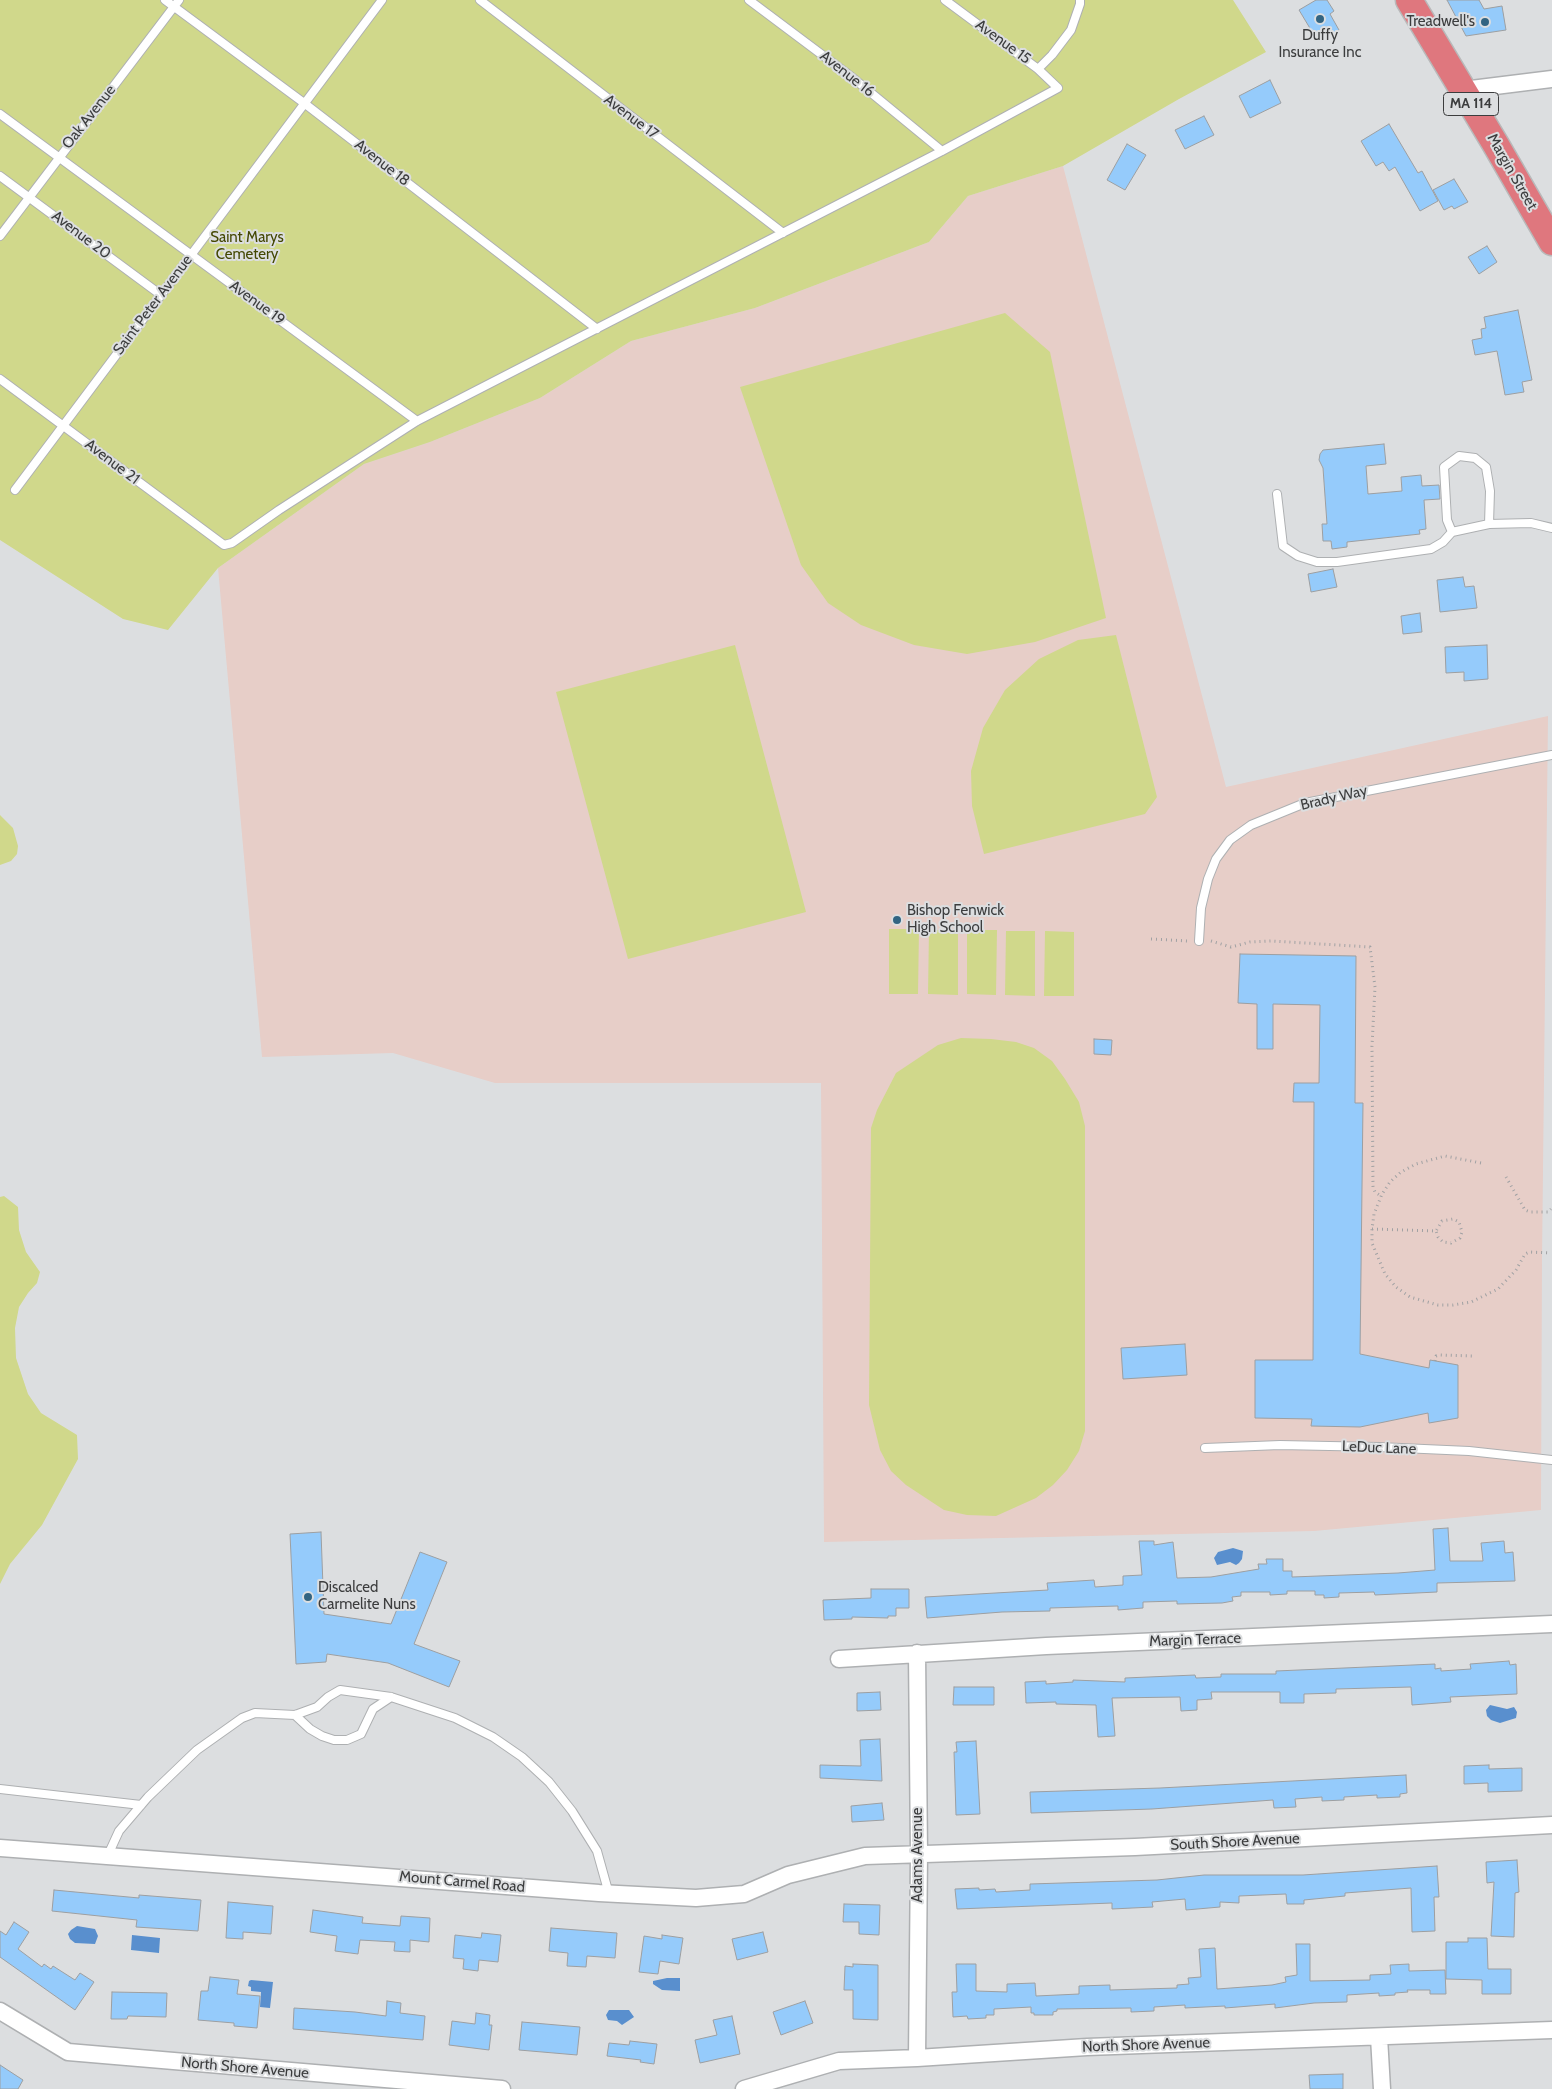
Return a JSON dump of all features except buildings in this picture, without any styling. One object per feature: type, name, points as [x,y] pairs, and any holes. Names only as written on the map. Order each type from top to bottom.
[{"type":"highway","name":"Margin Street","points":[[1409,0],[1552,242]]},
{"type":"street","points":[[1463,90],[1552,79]]},
{"type":"street","name":"Margin Terrace","points":[[839,1659],[918,1653],[1552,1624]]},
{"type":"street","name":"Adams Avenue","points":[[917,2058],[918,1653]]},
{"type":"street","name":"South Shore Avenue","points":[[919,1854],[1135,1847],[1552,1825]]},
{"type":"street","name":"Mount Carmel Road","points":[[0,1848],[609,1894],[696,1898],[744,1894],[788,1875],[865,1856],[919,1854]]},
{"type":"street","name":"North Shore Avenue","points":[[0,2011],[68,2052],[502,2089]]},
{"type":"street","name":"North Shore Avenue","points":[[744,2089],[839,2061],[917,2058],[1087,2046],[1552,2030]]},
{"type":"street","points":[[1379,2037],[1382,2089]]},
{"type":"lane","name":"Avenue 18","points":[[165,0],[177,3],[597,329]]},
{"type":"lane","name":"Saint Peter Avenue","points":[[15,490],[382,0]]},
{"type":"lane","name":"Avenue 17","points":[[480,0],[783,233]]},
{"type":"lane","name":"Avenue 16","points":[[749,0],[853,78],[942,151]]},
{"type":"lane","name":"Avenue 15","points":[[942,151],[1058,88],[1038,68],[945,0]]},
{"type":"lane","points":[[1038,68],[1052,55],[1071,30],[1080,0]]},
{"type":"lane","name":"Oak Avenue","points":[[0,236],[30,198],[58,157],[177,3]]},
{"type":"lane","name":"Avenue 19","points":[[0,114],[417,421]]},
{"type":"lane","points":[[417,421],[942,151]]},
{"type":"lane","name":"Avenue 20","points":[[0,176],[161,296]]},
{"type":"lane","name":"Avenue 21","points":[[0,379],[224,545],[232,543],[279,510],[417,421]]},
{"type":"lane","points":[[1452,532],[1447,520],[1444,467],[1459,456],[1475,458],[1486,467],[1490,491],[1489,524]]},
{"type":"lane","points":[[1277,494],[1283,546],[1298,556],[1317,562],[1337,562],[1431,549],[1443,542],[1452,532],[1489,524],[1530,522],[1552,528]]},
{"type":"lane","name":"Brady Way","points":[[1199,941],[1201,908],[1208,879],[1216,859],[1230,840],[1251,825],[1305,803],[1552,755]]},
{"type":"lane","name":"LeDuc Lane","points":[[1205,1448],[1280,1445],[1379,1447],[1469,1451],[1552,1460]]},
{"type":"lane","points":[[108,1855],[120,1831],[141,1805],[197,1750],[242,1718],[255,1713],[295,1715],[317,1707],[328,1697],[340,1690],[390,1697],[455,1718],[493,1737],[522,1756],[549,1782],[572,1811],[597,1850],[609,1894]]},
{"type":"lane","points":[[295,1715],[310,1729],[322,1736],[334,1740],[347,1740],[361,1734],[373,1709],[390,1697]]},
{"type":"lane","points":[[0,1789],[141,1805]]},
{"type":"path","points":[[1151,940],[1216,941],[1231,947],[1250,942],[1272,941],[1370,947],[1375,987],[1372,1046],[1373,1187],[1381,1196]]},
{"type":"path","points":[[1481,1163],[1446,1156],[1428,1160],[1401,1172],[1390,1182],[1381,1196],[1374,1214],[1372,1229],[1372,1243],[1385,1274],[1396,1287],[1410,1297],[1438,1305],[1453,1305],[1471,1302],[1498,1289],[1508,1280],[1525,1254],[1529,1252],[1550,1253]]},
{"type":"path","points":[[1506,1178],[1525,1210],[1530,1212],[1548,1212],[1551,1209]]},
{"type":"path","points":[[1453,1219],[1459,1222],[1462,1232],[1460,1238],[1451,1243],[1443,1242],[1438,1238],[1436,1231],[1442,1221],[1453,1219]]},
{"type":"path","points":[[1372,1229],[1436,1231]]},
{"type":"path","points":[[1435,1361],[1436,1356],[1440,1355],[1474,1356]]},
{"type":"shaded area","name":"Bishop Fenwick High School","points":[[1063,166],[1226,787],[1548,716],[1541,1510],[1314,1531],[824,1542],[821,1083],[495,1083],[393,1053],[262,1057],[218,568],[364,464],[430,442],[540,398],[631,341],[755,308],[929,242],[968,196]]},
{"type":"green space","name":"Saint Marys Cemetery","points":[[0,0],[1233,0],[1266,52],[1179,99],[1063,166],[968,196],[929,242],[755,308],[631,341],[540,398],[430,442],[364,464],[218,568],[168,630],[123,619],[0,540]]},
{"type":"green space","points":[[1005,313],[1050,352],[1106,618],[1035,642],[967,654],[914,645],[861,625],[828,603],[801,565],[740,387]]},
{"type":"green space","points":[[1116,635],[1157,797],[1145,814],[984,854],[972,806],[971,771],[983,728],[1005,690],[1039,659],[1078,640]]},
{"type":"green space","points":[[735,645],[806,912],[628,959],[556,692]]},
{"type":"green space","points":[[0,815],[13,828],[18,846],[17,854],[11,861],[0,865]]},
{"type":"green space","points":[[889,929],[919,929],[918,994],[889,994]]},
{"type":"green space","points":[[929,930],[958,930],[958,995],[928,994]]},
{"type":"green space","points":[[967,930],[997,930],[996,995],[967,994]]},
{"type":"green space","points":[[1006,931],[1035,931],[1035,996],[1005,995]]},
{"type":"green space","points":[[1045,931],[1074,932],[1074,996],[1044,996]]},
{"type":"green space","points":[[961,1038],[1016,1042],[1034,1048],[1052,1061],[1065,1079],[1079,1102],[1085,1126],[1085,1431],[1079,1451],[1067,1470],[1053,1485],[1036,1498],[996,1516],[967,1515],[944,1510],[906,1485],[891,1471],[880,1450],[869,1405],[871,1128],[877,1110],[896,1073],[938,1045]]},
{"type":"green space","points":[[4,1196],[18,1207],[19,1230],[26,1252],[40,1272],[37,1283],[19,1307],[15,1328],[16,1358],[28,1394],[41,1413],[77,1435],[78,1459],[42,1525],[10,1564],[0,1584],[0,1197]]},
{"type":"water","points":[[1233,1548],[1243,1551],[1242,1559],[1239,1563],[1236,1565],[1230,1562],[1217,1565],[1214,1558],[1218,1552]]},
{"type":"water","points":[[1490,1705],[1507,1709],[1514,1707],[1517,1712],[1516,1718],[1500,1723],[1491,1720],[1487,1716],[1486,1710]]},
{"type":"water","points":[[77,1926],[95,1929],[98,1936],[95,1944],[75,1943],[70,1939],[68,1934]]},
{"type":"water","points":[[132,1935],[160,1938],[159,1953],[131,1950]]},
{"type":"water","points":[[680,1978],[680,1991],[662,1990],[653,1984],[653,1981]]},
{"type":"water","points":[[251,1980],[273,1982],[270,2008],[260,2007],[261,1992],[251,1991],[251,1987],[248,1986]]},
{"type":"water","points":[[609,2010],[629,2010],[634,2017],[622,2025],[617,2021],[608,2020],[606,2015]]},
{"type":"place","name":"Duffy Insurance Inc","points":[[1320,19]]},
{"type":"place","name":"Treadwell's","points":[[1485,22]]},
{"type":"place","name":"Bishop Fenwick High School","points":[[897,920]]},
{"type":"place","name":"Discalced Carmelite Nuns","points":[[308,1597]]}]
